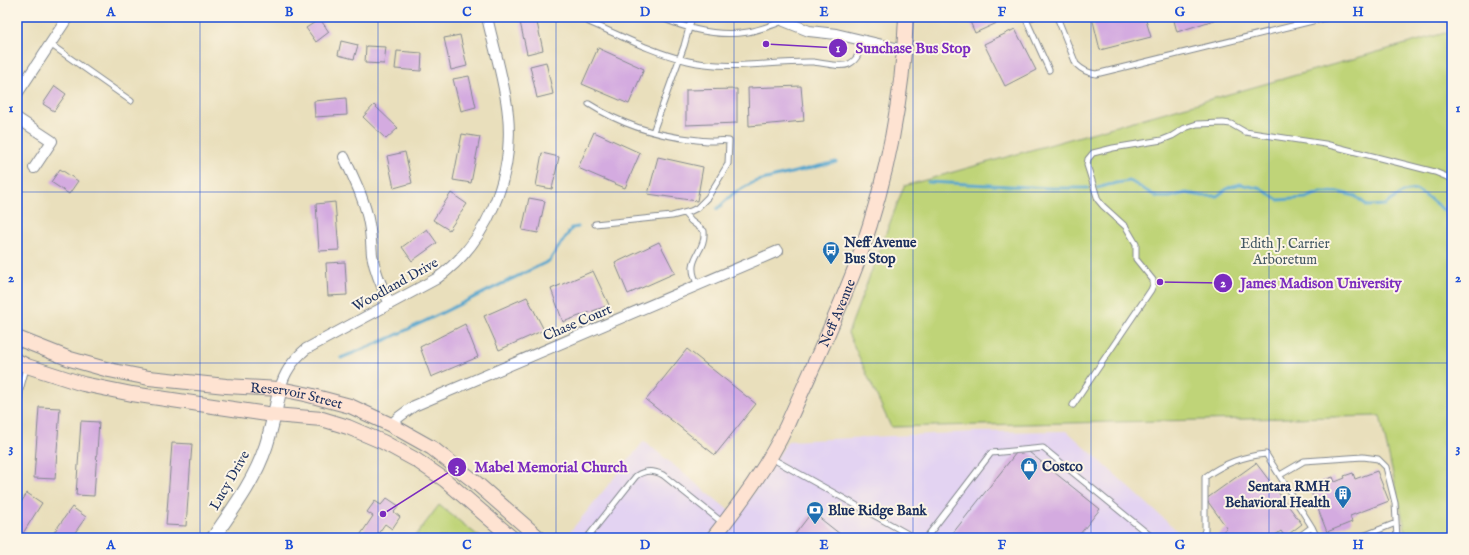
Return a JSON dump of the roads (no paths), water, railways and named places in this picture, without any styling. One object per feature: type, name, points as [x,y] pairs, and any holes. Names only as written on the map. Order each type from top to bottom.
[{"type":"main road","name":"Neff Avenue","points":[[713,538],[754,484],[770,458],[787,425],[841,302],[866,238],[879,195],[898,108],[906,17]]},
{"type":"main road","name":"Reservoir Street","points":[[17,338],[70,359],[109,370],[149,378],[226,386],[280,389],[350,406],[391,425],[432,448],[459,468],[539,538]]},
{"type":"main road","name":"Reservoir Street","points":[[22,363],[83,384],[132,394],[274,414],[322,419],[348,427],[384,442],[416,460],[445,480],[507,537]]},
{"type":"street","points":[[17,94],[68,17]]},
{"type":"street","name":"Woodland Drive","points":[[280,389],[288,370],[294,361],[306,349],[436,279],[455,264],[472,244],[490,215],[500,190],[508,153],[508,115],[505,94],[487,17]]},
{"type":"street","points":[[783,18],[802,29],[836,34],[904,50]]},
{"type":"street","points":[[17,118],[52,141],[34,168]]},
{"type":"street","points":[[344,157],[356,182],[363,203],[369,223],[375,270],[390,304]]},
{"type":"street","name":"Chase Court","points":[[391,425],[414,406],[778,251]]},
{"type":"street","name":"Lucy Drive","points":[[213,538],[254,475],[266,446],[280,389]]},
{"type":"lane","points":[[660,17],[689,28],[716,32],[741,33],[783,18]]},
{"type":"lane","points":[[653,132],[692,17]]},
{"type":"lane","points":[[1033,17],[1026,18],[1049,70]]},
{"type":"lane","points":[[1057,17],[1076,64],[1081,69],[1096,74],[1329,17]]},
{"type":"lane","points":[[589,22],[679,58],[706,64],[730,66],[807,62],[844,66],[852,63],[856,59],[859,54],[861,40]]},
{"type":"lane","points":[[50,44],[131,101]]},
{"type":"lane","points":[[589,104],[616,119],[653,132],[691,139],[730,141],[728,164],[708,197],[697,208],[672,216],[594,224]]},
{"type":"lane","points":[[1073,405],[1154,284],[1153,280],[1136,259],[1136,244],[1129,230],[1098,200],[1087,165],[1088,159],[1093,153],[1113,148],[1162,140],[1185,128],[1197,124],[1223,123],[1231,124],[1245,132],[1325,144],[1435,172],[1452,179]]},
{"type":"lane","points":[[684,213],[690,222],[704,231],[705,238],[696,256],[692,271],[698,285]]},
{"type":"lane","points":[[17,424],[22,363]]},
{"type":"lane","points":[[926,538],[992,453],[1043,448],[1154,538]]},
{"type":"lane","points":[[1202,538],[1206,530],[1205,477],[1218,468],[1251,456],[1266,454],[1312,527],[1317,538]]},
{"type":"lane","points":[[1280,475],[1304,461],[1363,457],[1378,459],[1386,467],[1396,503],[1397,538]]},
{"type":"lane","points":[[770,458],[916,538]]},
{"type":"lane","points":[[587,538],[636,476],[647,472],[654,472],[663,475],[724,524]]},
{"type":"lane","points":[[1358,538],[1396,523]]},
{"type":"lane","points":[[1297,538],[1312,527]]},
{"type":"waterway","points":[[717,209],[734,193],[754,182],[836,162]]},
{"type":"waterway","points":[[1097,188],[1130,181],[1157,197],[1170,197],[1186,193],[1203,196],[1217,196],[1230,187],[1240,184],[1262,189],[1278,200],[1306,198],[1321,192],[1338,192],[1355,196],[1368,206],[1385,205],[1403,192],[1416,190],[1430,199],[1452,217]]},
{"type":"waterway","points":[[928,182],[1052,188],[1088,188]]},
{"type":"waterway","points":[[341,358],[390,338],[549,261],[572,228],[578,227]]},
{"type":"place","name":"Sunchase Bus Stop","points":[[766,44]]},
{"type":"place","name":"Neff Avenue Bus Stop","points":[[831,265]]},
{"type":"place","name":"James Madison University","points":[[1160,282]]},
{"type":"place","name":"Costco","points":[[1029,481]]},
{"type":"place","name":"Sentara RMH Behavioral Health","points":[[1343,509]]},
{"type":"place","name":"Mabel Memorial Church","points":[[383,514]]},
{"type":"place","name":"Blue Ridge Bank","points":[[815,525]]},
{"type":"park label","name":"Edith J. Carrier Arboretum","points":[[1285,252]]}]
